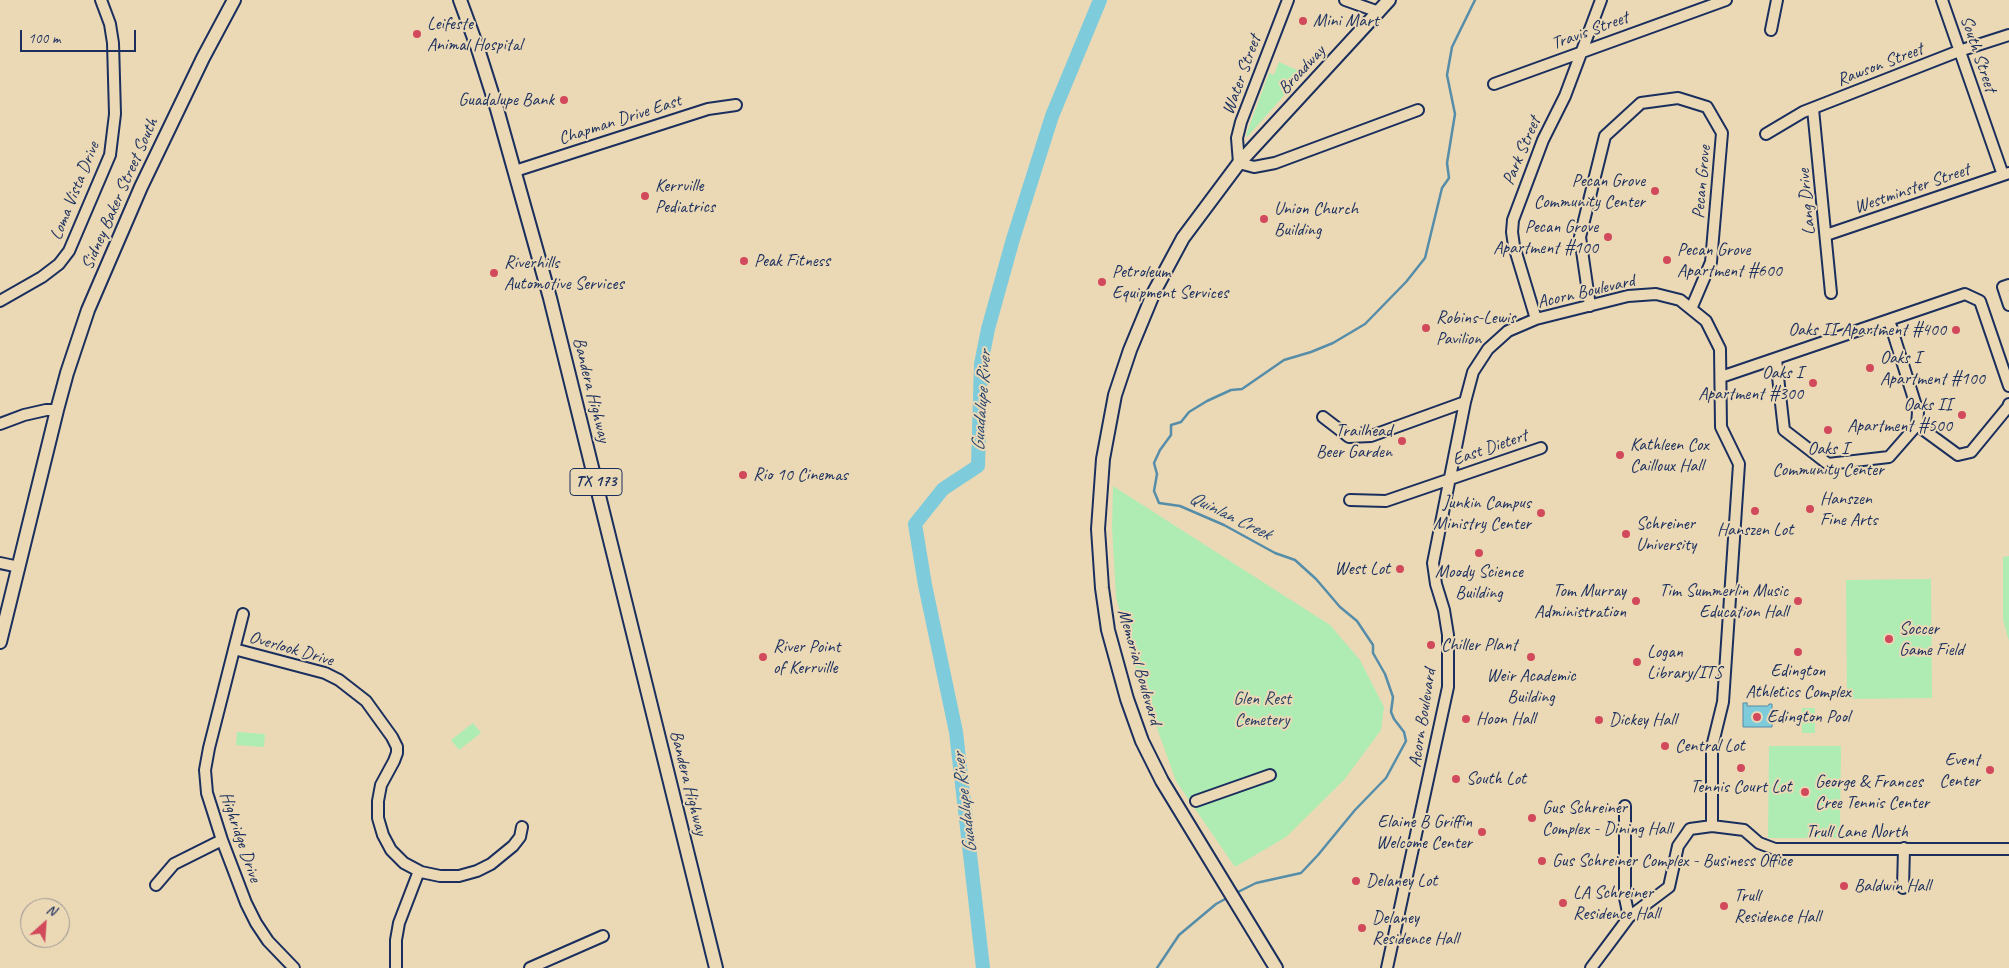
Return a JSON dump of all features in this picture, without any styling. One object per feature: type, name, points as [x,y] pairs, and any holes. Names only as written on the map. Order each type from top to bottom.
[{"type":"main road","name":"Sidney Baker Street South","points":[[0,642],[57,410],[77,341],[107,264],[141,187],[203,58],[234,0]]},
{"type":"main road","name":"Bandera Highway","points":[[460,0],[478,49],[515,171],[563,351],[716,968]]},
{"type":"main road","name":"Broadway","points":[[1239,163],[1389,0]]},
{"type":"main road","name":"Memorial Boulevard","points":[[1239,163],[1183,238],[1145,311],[1127,358],[1105,442],[1099,501],[1099,561],[1105,611],[1114,654],[1127,699],[1148,754],[1176,806],[1276,968]]},
{"type":"street","name":"Loma Vista Drive","points":[[0,301],[42,277],[59,264],[69,252],[110,155],[113,145],[115,114],[113,43],[110,24],[100,0]]},
{"type":"street","name":"Water Street","points":[[1239,163],[1237,138],[1288,0]]},
{"type":"street","points":[[1345,0],[1379,12]]},
{"type":"street","name":"Park Street","points":[[1536,319],[1516,253],[1512,226],[1517,206],[1543,140],[1565,96],[1602,0]]},
{"type":"street","name":"Travis Street","points":[[1494,84],[1711,2],[1726,0]]},
{"type":"street","points":[[1771,30],[1777,0]]},
{"type":"street","name":"South Street","points":[[1942,0],[2006,174]]},
{"type":"street","name":"Rawson Street","points":[[1766,134],[1803,112],[1960,51],[2009,35]]},
{"type":"street","name":"Pecan Grove","points":[[1590,306],[1580,237],[1605,136],[1641,103],[1678,98],[1707,107],[1722,133],[1711,262],[1691,309]]},
{"type":"street","name":"Chapman Drive East","points":[[515,171],[708,109],[736,105]]},
{"type":"street","name":"Lang Drive","points":[[1813,109],[1831,292]]},
{"type":"street","points":[[1239,163],[1254,167],[1275,163],[1418,110]]},
{"type":"street","name":"Westminster Street","points":[[1826,235],[2006,174]]},
{"type":"street","points":[[2009,285],[2003,287],[2009,306]]},
{"type":"street","name":"Acorn Boulevard","points":[[1387,968],[1448,687],[1448,635],[1433,563],[1465,402],[1473,372],[1488,349],[1508,331],[1536,319],[1628,296],[1656,294],[1680,300],[1706,321],[1720,349],[1721,426],[1739,464],[1724,702],[1712,747],[1712,826]]},
{"type":"street","points":[[1721,377],[1965,294],[1980,301],[2009,386]]},
{"type":"street","points":[[1776,358],[1784,430],[1828,464],[1889,457],[1917,424],[1918,412],[1889,320]]},
{"type":"street","points":[[1323,417],[1349,437],[1372,436],[1465,402]]},
{"type":"street","points":[[1917,424],[1958,456],[1972,452],[2009,404]]},
{"type":"street","points":[[0,424],[24,414],[57,410]]},
{"type":"street","name":"East Dietert","points":[[1350,500],[1386,501],[1542,448]]},
{"type":"street","points":[[0,563],[19,567]]},
{"type":"street","name":"Highridge Drive","points":[[243,614],[208,748],[205,770],[207,793],[222,840],[256,923],[268,941],[294,968]]},
{"type":"street","name":"Overlook Drive","points":[[234,649],[325,673],[339,680],[366,701],[397,747],[397,753],[381,785],[378,801],[378,818],[382,835],[391,850],[404,863],[419,871],[440,876],[459,876],[477,872],[491,864],[513,846],[520,838],[522,827]]},
{"type":"street","points":[[1196,801],[1270,775]]},
{"type":"street","points":[[1625,806],[1625,898],[1629,916]]},
{"type":"street","points":[[1591,968],[1629,916],[1668,888],[1678,846],[1690,829],[1712,826]]},
{"type":"street","name":"Trull Lane North","points":[[1712,826],[1744,830],[1759,843],[1775,848],[2009,849]]},
{"type":"street","points":[[156,885],[174,864],[222,840]]},
{"type":"street","points":[[1903,888],[1904,848]]},
{"type":"street","points":[[396,968],[396,940],[399,923],[419,871]]},
{"type":"street","points":[[530,968],[603,936]]},
{"type":"green space","points":[[1279,62],[1304,73],[1247,137],[1246,135],[1269,73],[1274,75]]},
{"type":"green space","name":"Glen Rest Cemetery","points":[[1113,486],[1330,625],[1360,660],[1384,707],[1381,730],[1344,780],[1286,837],[1235,867],[1176,781],[1134,664],[1116,597],[1112,528]]},
{"type":"green space","points":[[2009,556],[2009,641],[2003,620],[2003,557]]},
{"type":"green space","name":"Soccer Game Field","points":[[1931,579],[1932,698],[1847,699],[1846,580]]},
{"type":"green space","points":[[1802,708],[1815,708],[1815,733],[1802,733]]},
{"type":"green space","points":[[473,723],[481,733],[459,750],[451,740]]},
{"type":"green space","points":[[237,732],[265,734],[264,747],[236,745]]},
{"type":"green space","name":"George & Frances Cree Tennis Center","points":[[1769,746],[1841,746],[1840,838],[1768,838]]},
{"type":"water","name":"Edington Pool","points":[[1743,703],[1747,703],[1747,706],[1768,706],[1772,704],[1772,727],[1743,727]]},
{"type":"waterway","name":"Guadalupe River","points":[[983,968],[956,732],[925,585],[915,524],[943,489],[978,466],[981,364],[988,329],[1013,239],[1052,116],[1100,0]]},
{"type":"waterway","name":"Quinlan Creek","points":[[1234,894],[1256,883],[1301,873],[1355,810],[1386,778],[1406,741],[1404,732],[1391,712],[1393,697],[1385,674],[1373,653],[1373,645],[1357,621],[1340,607],[1316,579],[1295,560],[1275,553],[1224,525],[1180,506],[1159,503],[1154,491],[1157,474],[1154,463],[1160,450],[1171,435],[1171,425],[1181,422],[1189,412],[1207,401],[1231,390],[1242,389],[1284,360],[1333,343],[1365,324],[1406,282],[1425,258],[1442,188],[1449,178],[1447,163],[1455,114],[1447,75],[1452,47],[1475,0]]},
{"type":"waterway","name":"Quinlan Creek","points":[[1157,968],[1179,935],[1216,904],[1227,898]]},
{"type":"place","name":"Mini Mart","points":[[1303,21]]},
{"type":"place","name":"Leifeste Animal Hospital","points":[[417,34]]},
{"type":"place","name":"Guadalupe Bank","points":[[564,100]]},
{"type":"place","name":"Pecan Grove Community Center","points":[[1655,191]]},
{"type":"place","name":"Kerrville Pediatrics","points":[[645,196]]},
{"type":"place","name":"Union Church Building","points":[[1264,219]]},
{"type":"place","name":"Pecan Grove Apartment #100","points":[[1608,237]]},
{"type":"place","name":"Pecan Grove Apartment #600","points":[[1667,260]]},
{"type":"place","name":"Peak Fitness","points":[[744,261]]},
{"type":"place","name":"Riverhills Automotive Services","points":[[494,273]]},
{"type":"place","name":"Petroleum Equipment Services","points":[[1102,282]]},
{"type":"place","name":"Robins-Lewis Pavilion","points":[[1426,328]]},
{"type":"place","name":"Oaks II Apartment #400","points":[[1956,330]]},
{"type":"place","name":"Oaks I Apartment #100","points":[[1870,368]]},
{"type":"place","name":"Oaks I Apartment #300","points":[[1813,383]]},
{"type":"place","name":"Oaks II Apartment #500","points":[[1962,415]]},
{"type":"place","name":"Oaks I Community Center","points":[[1828,430]]},
{"type":"place","name":"Trailhead Beer Garden","points":[[1402,441]]},
{"type":"place","name":"Kathleen Cox Cailloux Hall","points":[[1620,455]]},
{"type":"place","name":"Rio 10 Cinemas","points":[[743,475]]},
{"type":"place","name":"Hanszen Fine Arts","points":[[1810,509]]},
{"type":"place","name":"Hanszen Lot","points":[[1755,511]]},
{"type":"place","name":"Junkin Campus Ministry Center","points":[[1541,513]]},
{"type":"place","name":"Schreiner University","points":[[1626,534]]},
{"type":"place","name":"Moody Science Building","points":[[1479,553]]},
{"type":"place","name":"West Lot","points":[[1400,569]]},
{"type":"place","name":"Tom Murray Administration","points":[[1636,601]]},
{"type":"place","name":"Tim Summerlin Music Education Hall","points":[[1798,601]]},
{"type":"place","name":"Soccer Game Field","points":[[1889,639]]},
{"type":"place","name":"Chiller Plant","points":[[1431,645]]},
{"type":"place","name":"Edington Athletics Complex","points":[[1798,652]]},
{"type":"place","name":"River Point of Kerrville","points":[[763,657]]},
{"type":"place","name":"Weir Academic Building","points":[[1531,657]]},
{"type":"place","name":"Logan Library/ITS","points":[[1637,662]]},
{"type":"place","name":"Edington Pool","points":[[1757,717]]},
{"type":"place","name":"Hoon Hall","points":[[1466,719]]},
{"type":"place","name":"Dickey Hall","points":[[1599,720]]},
{"type":"place","name":"Central Lot","points":[[1665,746]]},
{"type":"place","name":"Tennis Court Lot","points":[[1741,768]]},
{"type":"place","name":"Event Center","points":[[1990,770]]},
{"type":"place","name":"South Lot","points":[[1456,779]]},
{"type":"place","name":"George & Frances Cree Tennis Center","points":[[1805,792]]},
{"type":"place","name":"Gus Schreiner Complex - Dining Hall","points":[[1532,818]]},
{"type":"place","name":"Elaine B Griffin Welcome Center","points":[[1482,832]]},
{"type":"place","name":"Gus Schreiner Complex - Business Office","points":[[1542,861]]},
{"type":"place","name":"Delaney Lot","points":[[1356,881]]},
{"type":"place","name":"Baldwin Hall","points":[[1844,886]]},
{"type":"place","name":"LA Schreiner Residence Hall","points":[[1563,903]]},
{"type":"place","name":"Trull Residence Hall","points":[[1724,906]]},
{"type":"place","name":"Delaney Residence Hall","points":[[1362,928]]}]
